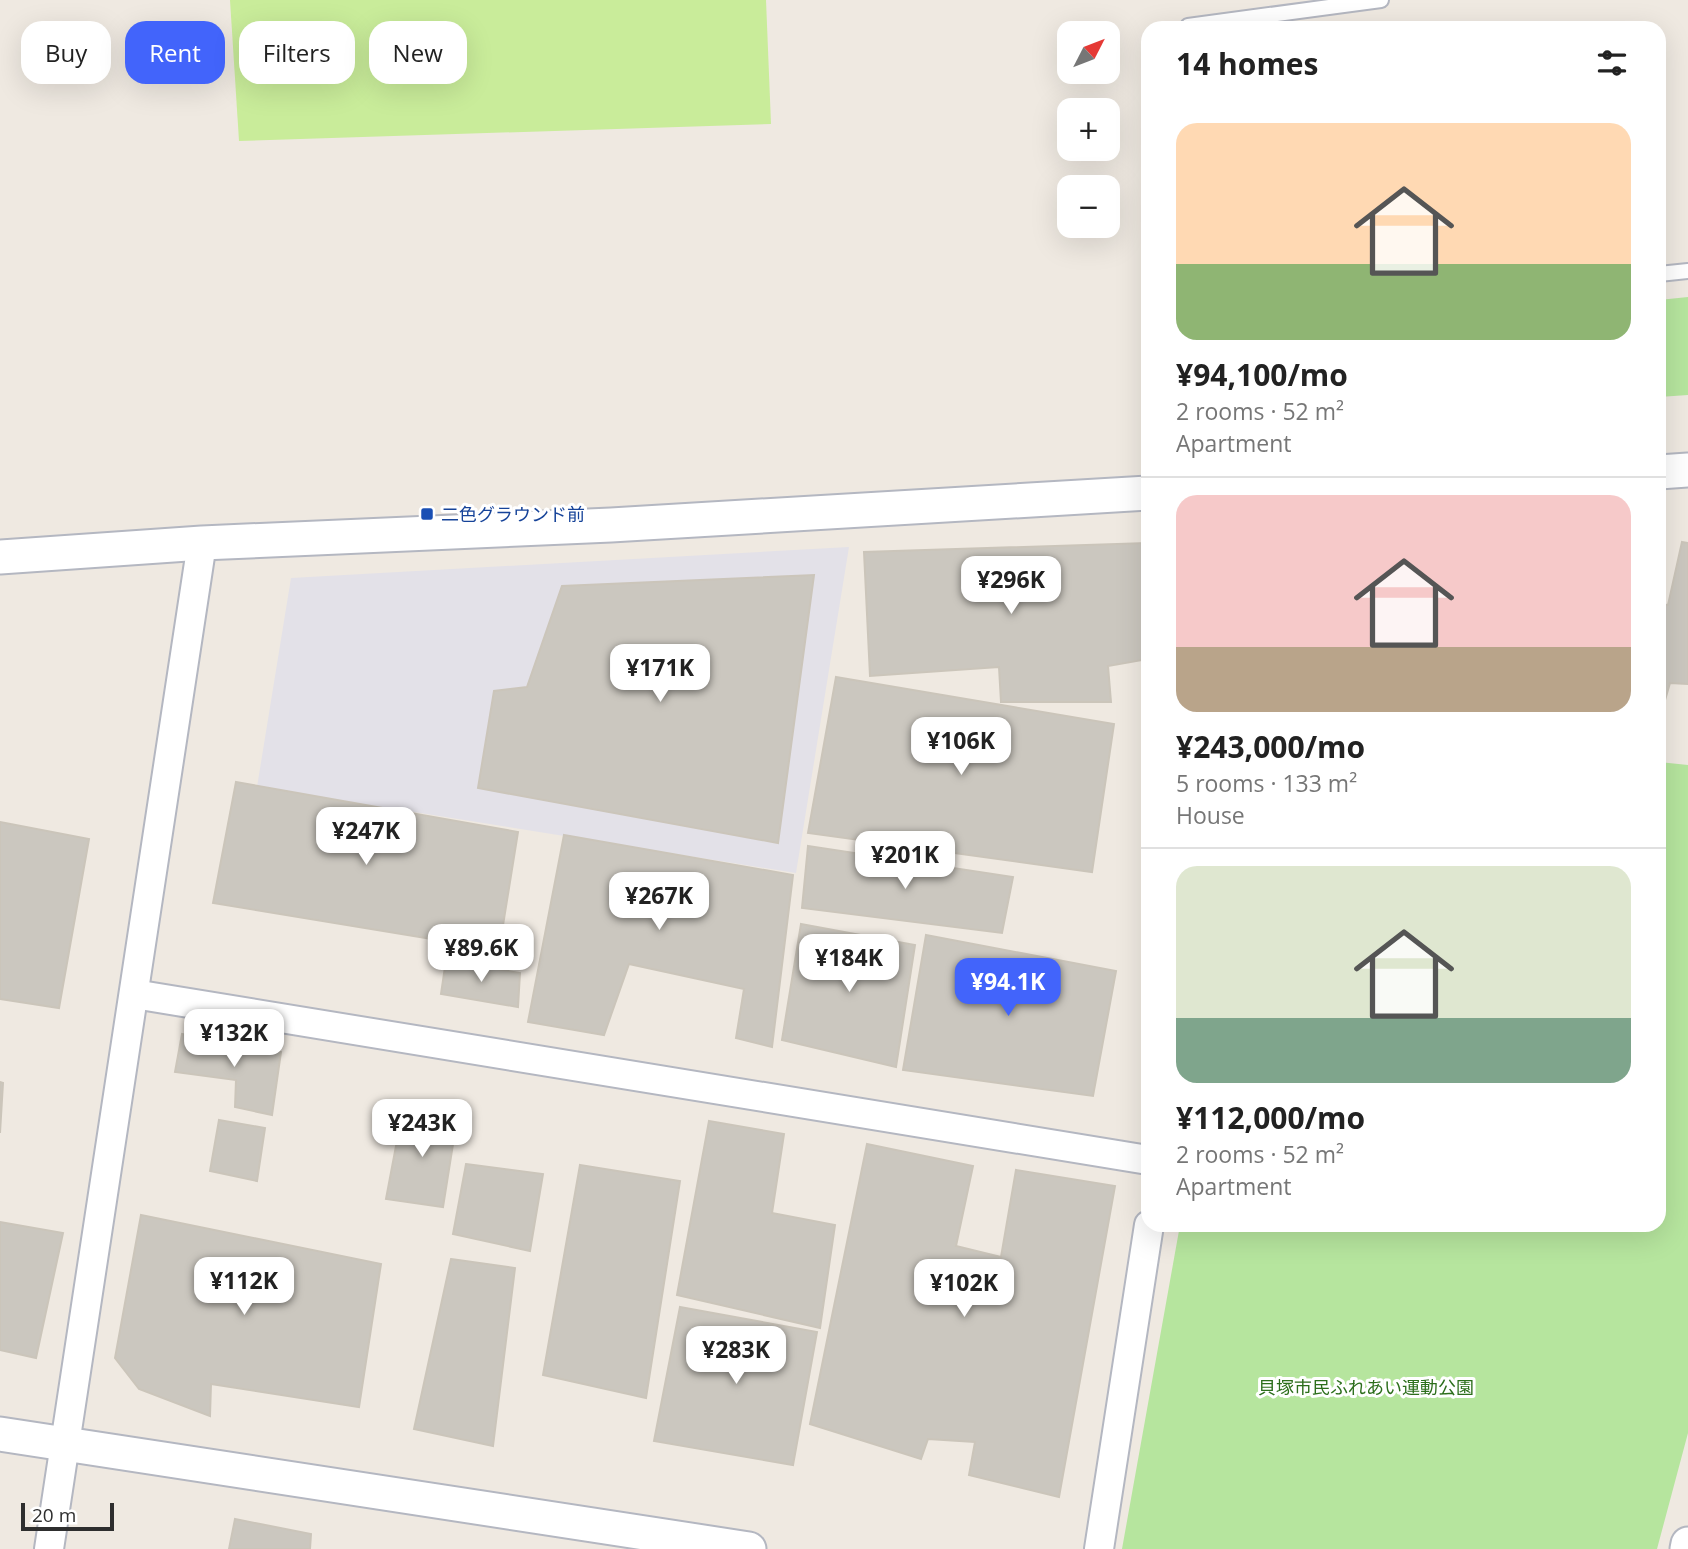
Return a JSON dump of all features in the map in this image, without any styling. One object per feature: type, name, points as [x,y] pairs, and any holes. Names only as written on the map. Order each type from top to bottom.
[{"type":"street","points":[[1666,472],[1688,470]]},
{"type":"street","points":[[0,557],[1141,493]]},
{"type":"street","points":[[50,1549],[202,544]]},
{"type":"street","points":[[134,994],[1141,1159]]},
{"type":"street","points":[[1099,1549],[1148,1232]]},
{"type":"street","points":[[0,1434],[749,1549]]},
{"type":"street","points":[[1686,1549],[1688,1544]]},
{"type":"lane","points":[[1225,21],[1381,0]]},
{"type":"lane","points":[[1666,273],[1688,271]]},
{"type":"shaded area","points":[[849,547],[796,873],[257,787],[291,578]]},
{"type":"green space","points":[[230,0],[766,0],[771,124],[239,141]]},
{"type":"green space","points":[[1688,297],[1688,395],[1666,397],[1666,299]]},
{"type":"green space","name":"貝塚市民ふれあい運動公園","points":[[1666,763],[1688,765],[1688,1433],[1657,1549],[1122,1549],[1179,1232],[1666,1232]]},
{"type":"building","points":[[1682,542],[1688,543],[1688,684],[1670,683],[1666,697],[1666,605]]},
{"type":"building","points":[[1141,543],[1141,660],[1108,666],[1111,702],[1001,702],[999,667],[870,676],[864,552]]},
{"type":"building","points":[[814,575],[778,843],[478,788],[494,691],[527,687],[562,586]]},
{"type":"building","points":[[836,677],[1114,724],[1092,872],[808,833]]},
{"type":"building","points":[[236,782],[518,832],[499,950],[213,903]]},
{"type":"building","points":[[0,822],[89,839],[59,1008],[0,999]]},
{"type":"building","points":[[564,835],[793,875],[772,1047],[736,1038],[744,989],[629,964],[604,1035],[528,1022]]},
{"type":"building","points":[[808,846],[1013,877],[1002,933],[802,908]]},
{"type":"building","points":[[801,924],[915,945],[896,1067],[782,1040]]},
{"type":"building","points":[[926,935],[1116,971],[1093,1096],[903,1070]]},
{"type":"building","points":[[446,960],[520,973],[518,1007],[441,994]]},
{"type":"building","points":[[182,1034],[281,1052],[272,1115],[235,1107],[236,1080],[175,1072]]},
{"type":"building","points":[[0,1082],[3,1083],[0,1133]]},
{"type":"building","points":[[403,1109],[457,1119],[443,1207],[386,1199]]},
{"type":"building","points":[[219,1120],[265,1128],[257,1181],[210,1171]]},
{"type":"building","points":[[709,1121],[784,1134],[772,1213],[835,1225],[820,1328],[677,1295]]},
{"type":"building","points":[[867,1144],[973,1166],[956,1246],[1001,1257],[1016,1170],[1115,1186],[1059,1497],[969,1475],[975,1442],[928,1439],[921,1459],[810,1424]]},
{"type":"building","points":[[466,1164],[543,1174],[530,1251],[453,1234]]},
{"type":"building","points":[[580,1165],[680,1181],[646,1398],[543,1375]]},
{"type":"building","points":[[141,1215],[381,1264],[359,1407],[211,1384],[210,1416],[139,1389],[115,1358]]},
{"type":"building","points":[[0,1222],[63,1233],[36,1358],[0,1350]]},
{"type":"building","points":[[451,1259],[515,1268],[493,1446],[414,1429]]},
{"type":"building","points":[[680,1307],[817,1332],[793,1465],[654,1441]]},
{"type":"building","points":[[235,1519],[311,1534],[310,1549],[229,1549]]},
{"type":"place","name":"二色グラウンド前","points":[[427,514]]}]
